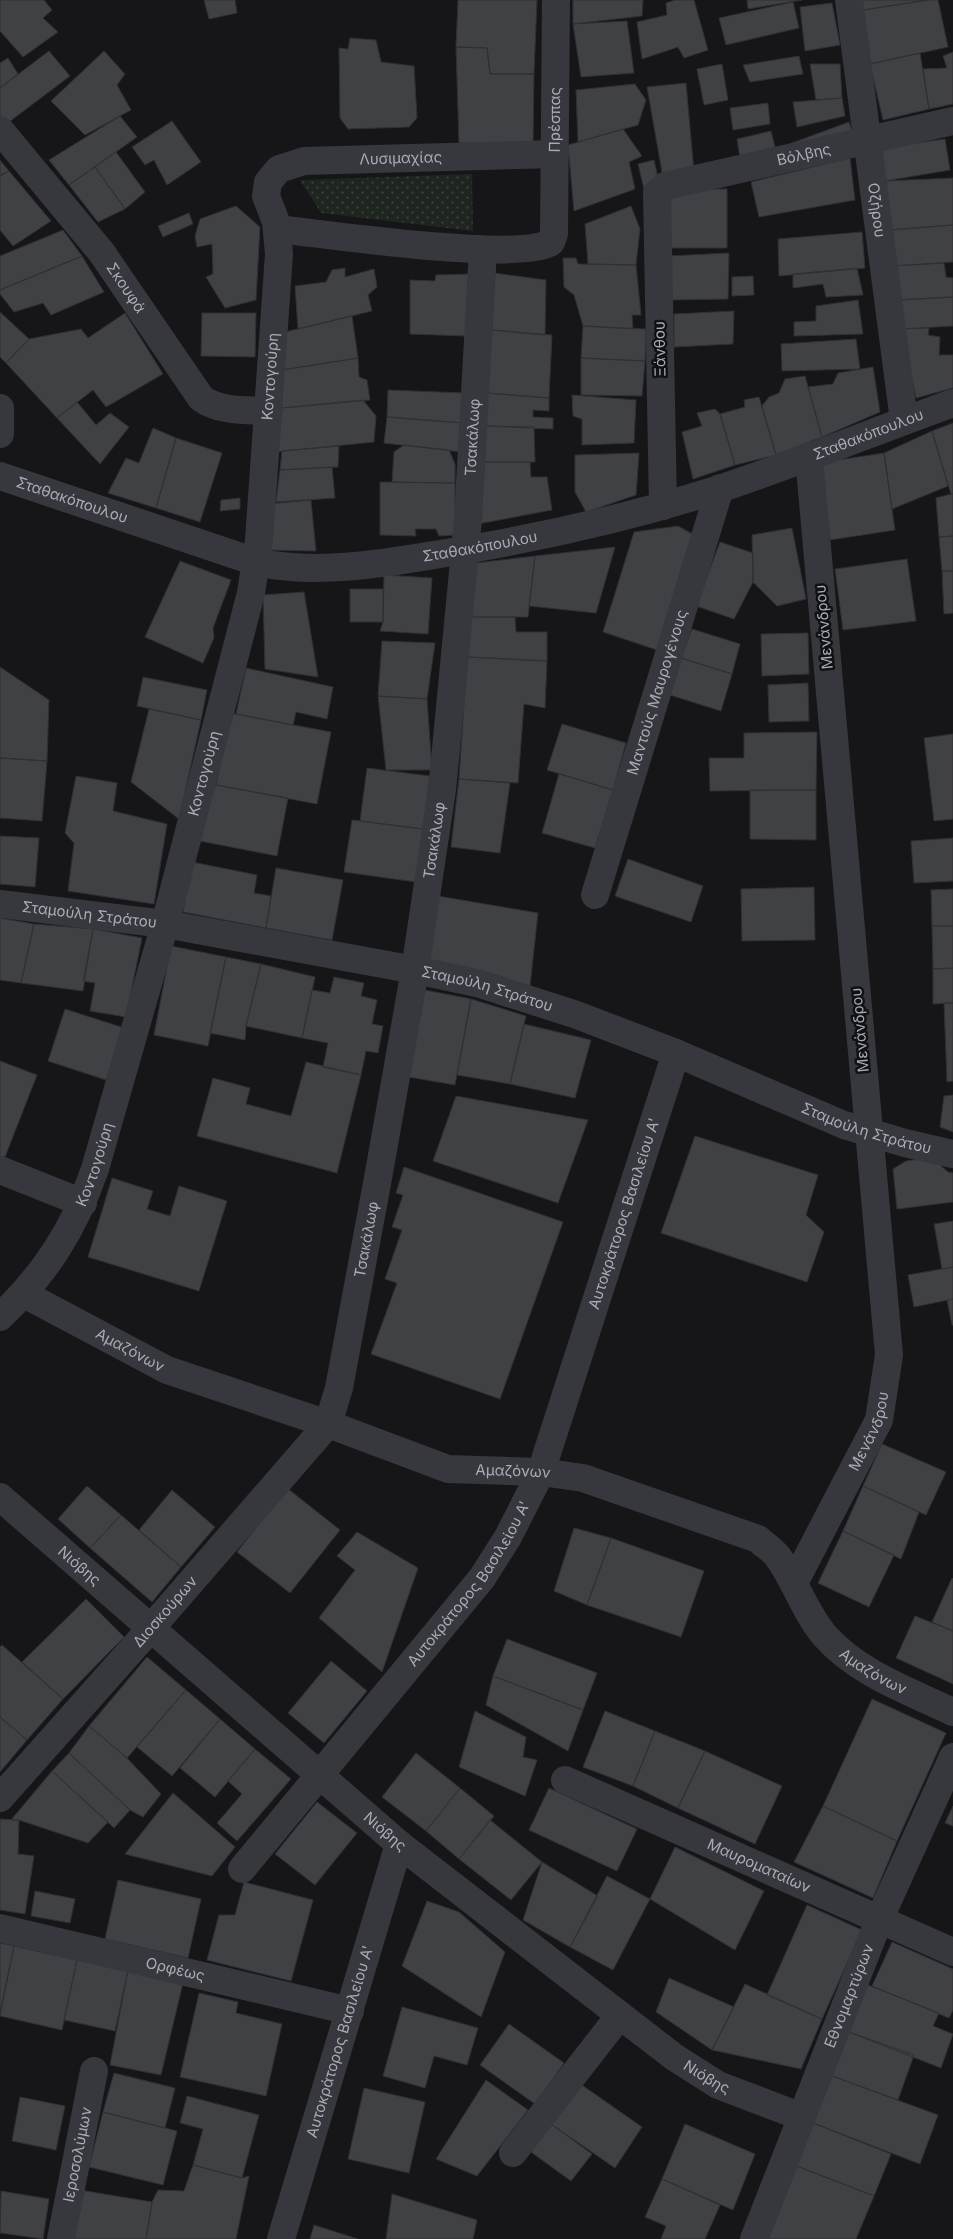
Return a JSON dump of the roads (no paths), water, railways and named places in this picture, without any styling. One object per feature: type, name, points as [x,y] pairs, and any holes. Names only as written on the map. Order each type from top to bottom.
[{"type":"street","name":"Πρέσπας","points":[[483,250],[546,245],[553,239],[556,0]]},
{"type":"street","name":"Οζήρου","points":[[849,0],[904,421]]},
{"type":"street","name":"Βόλβης","points":[[657,193],[665,186],[953,121]]},
{"type":"street","name":"Σκουφά","points":[[0,130],[102,253],[201,398],[207,402],[233,409],[269,411]]},
{"type":"street","name":"Λυσιμαχίας","points":[[266,196],[268,182],[274,173],[288,165],[304,161],[555,154]]},
{"type":"street","name":"Ξάνθου","points":[[657,193],[663,506]]},
{"type":"street","name":"Κοντογούρη","points":[[0,1317],[24,1294],[60,1246],[83,1202],[95,1169],[165,924],[251,593],[256,562],[269,411],[279,254],[278,229],[266,196]]},
{"type":"street","points":[[278,229],[483,250]]},
{"type":"street","name":"Τσακάλωφ","points":[[328,1424],[339,1388],[415,970],[442,790],[465,550],[483,250]]},
{"type":"street","name":"Σταθακόπουλου","points":[[0,476],[256,562],[285,568],[320,568],[402,560],[465,550],[578,527],[663,506],[809,457],[953,402]]},
{"type":"street","points":[[0,408],[0,434]]},
{"type":"street","name":"Μενάνδρου","points":[[794,1583],[879,1420],[889,1355],[809,457]]},
{"type":"street","name":"Μαντούς Μαυρογένους","points":[[595,895],[720,488]]},
{"type":"street","name":"Σταμούλη Στράτου","points":[[0,904],[165,924],[478,983],[529,999],[676,1052],[821,1116],[869,1133],[953,1154]]},
{"type":"street","name":"Αυτοκράτορος Βασιλείου A'","points":[[242,1869],[482,1578],[508,1537],[541,1472],[676,1052]]},
{"type":"street","points":[[0,1170],[83,1202]]},
{"type":"street","name":"Αμαζόνων","points":[[24,1294],[167,1370],[328,1424],[448,1469],[541,1472],[583,1478],[758,1540],[777,1556],[794,1583],[805,1607],[826,1636],[865,1670],[953,1712]]},
{"type":"street","name":"Διοσκούρων","points":[[0,1798],[328,1424]]},
{"type":"street","name":"Νιόβης","points":[[0,1498],[399,1844],[674,2057],[710,2081],[802,2117]]},
{"type":"street","name":"Εθνομαρτύρων","points":[[754,2239],[879,1920],[953,1757]]},
{"type":"street","name":"Μαυροματαίων","points":[[565,1780],[953,1952]]},
{"type":"street","name":"Αυτοκράτορος Βασιλείου A'","points":[[281,2239],[399,1844]]},
{"type":"street","name":"Ορφέως","points":[[0,1928],[350,2011]]},
{"type":"street","points":[[513,2153],[620,2015]]},
{"type":"street","name":"Ιεροσολύμων","points":[[61,2239],[94,2071]]}]
